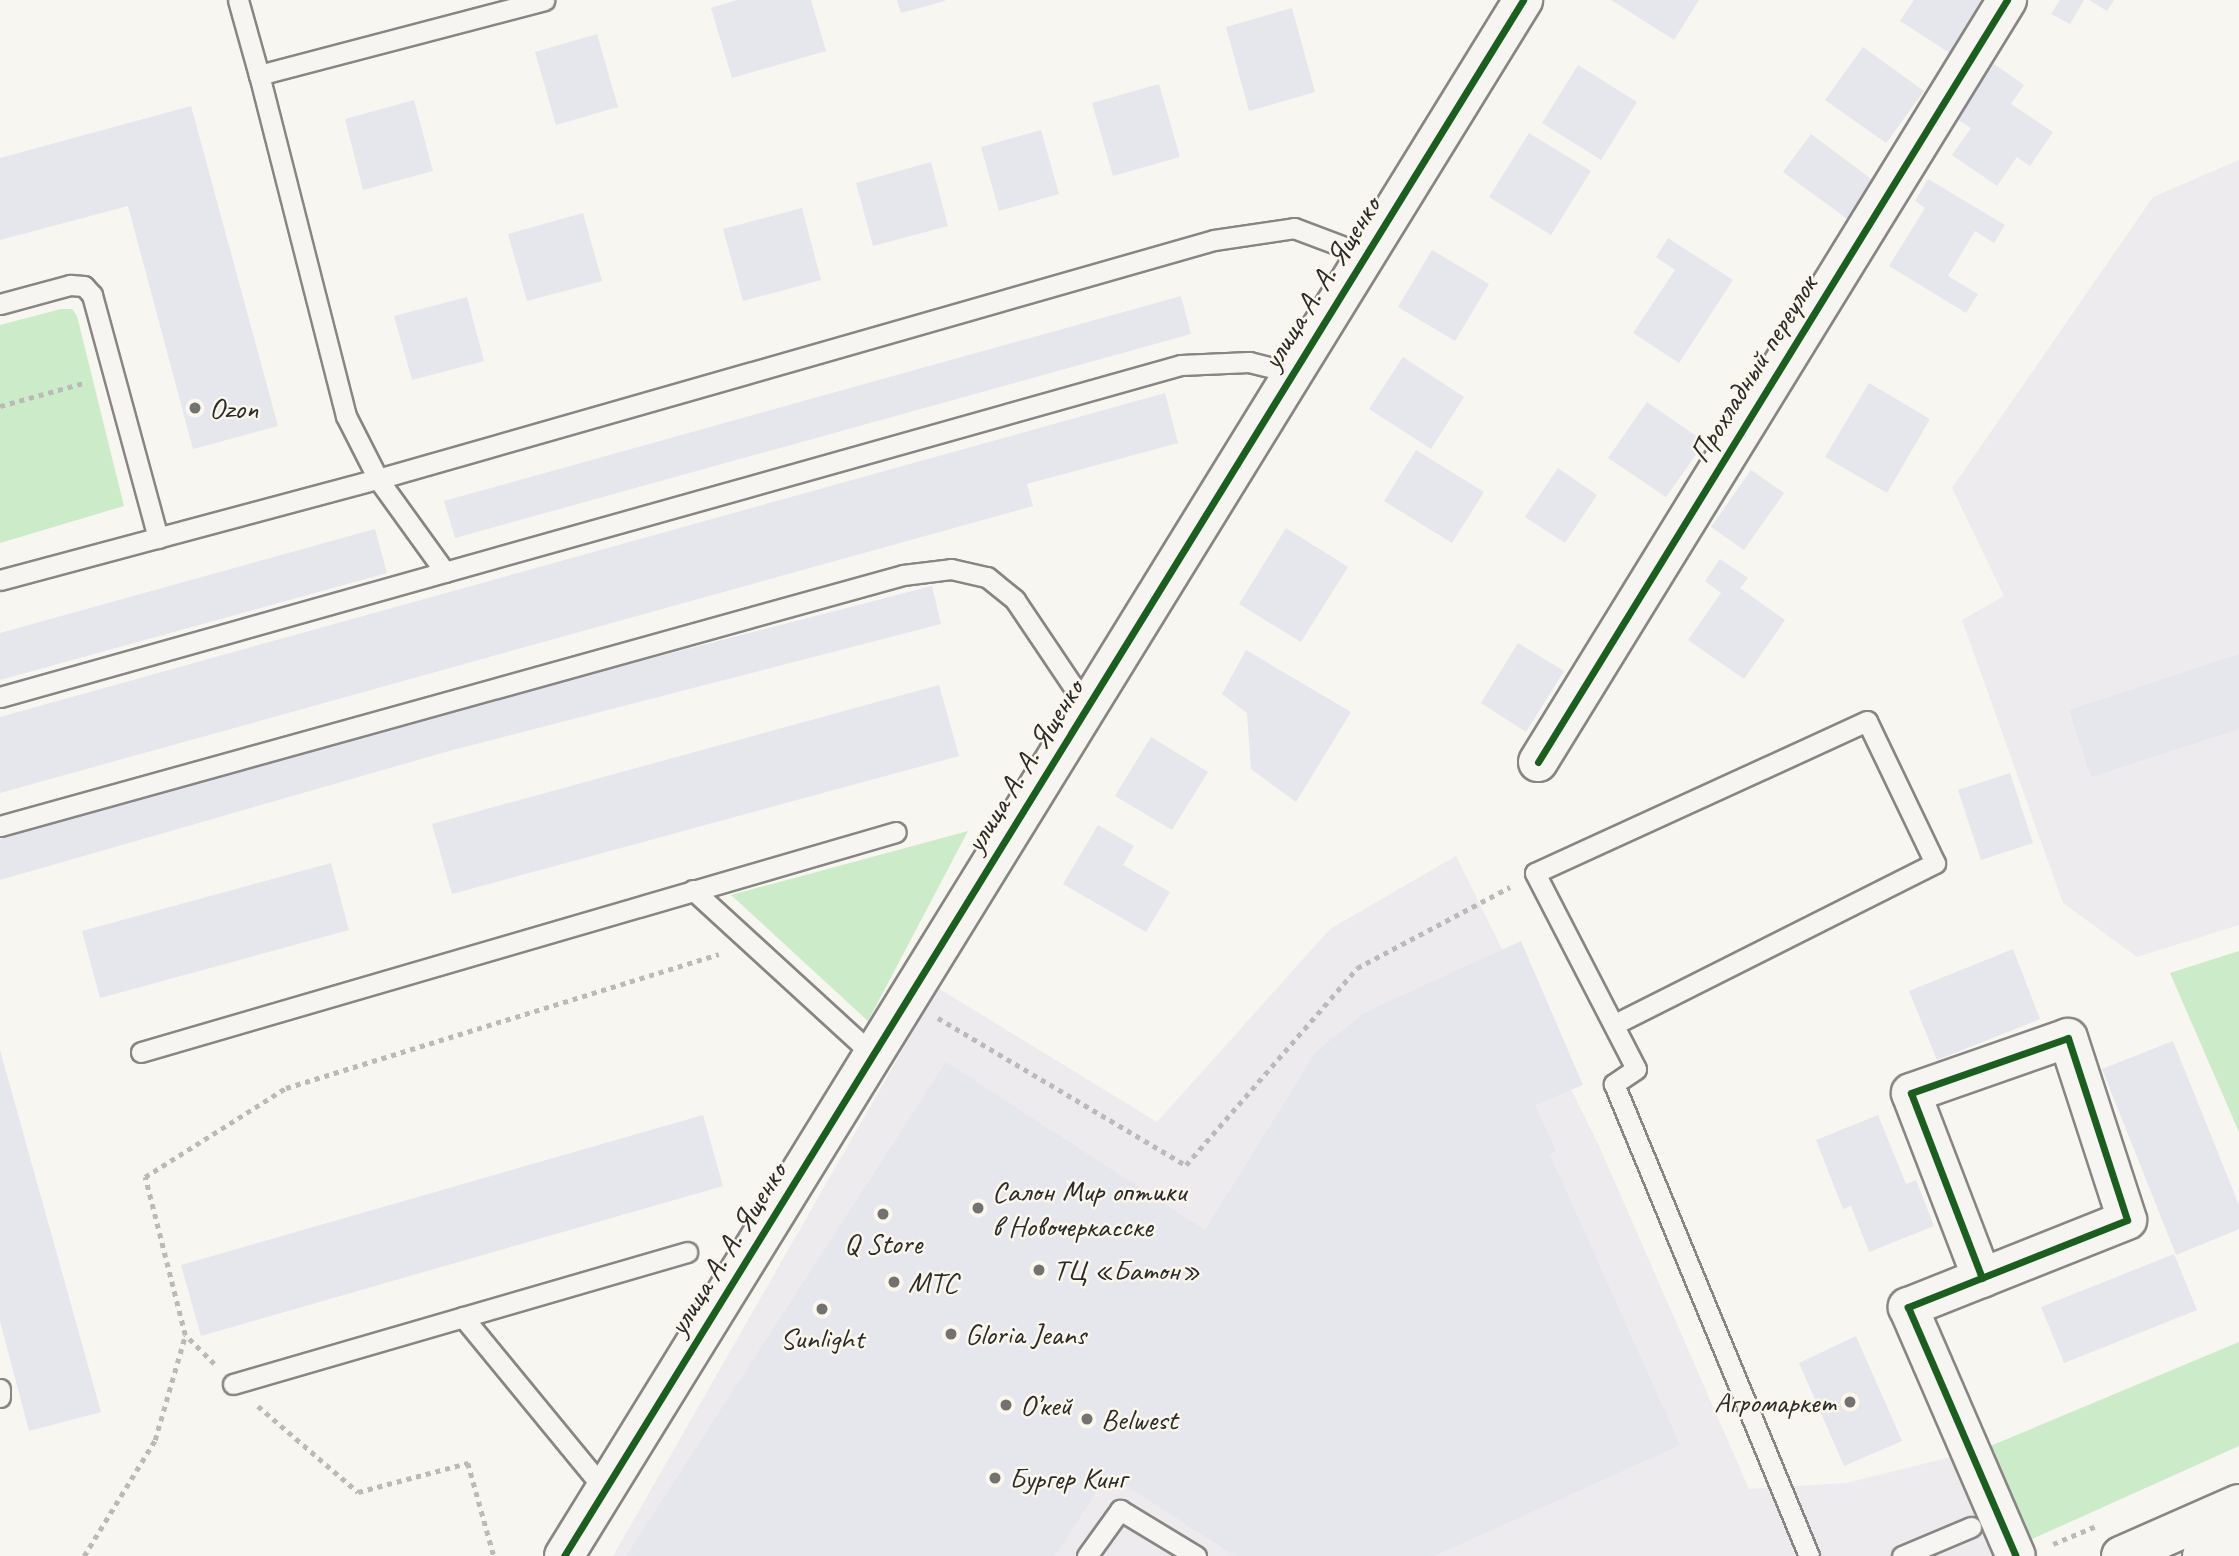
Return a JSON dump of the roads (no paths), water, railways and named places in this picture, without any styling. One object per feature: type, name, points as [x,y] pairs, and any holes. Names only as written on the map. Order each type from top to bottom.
[{"type":"street","name":"улица А. А. Ященко","points":[[564,1556],[1522,0]]},
{"type":"street","name":"Прохладный переулок","points":[[1538,762],[2007,0]]},
{"type":"street","points":[[1982,1278],[1911,1093],[2068,1038],[2127,1220],[1982,1278],[1908,1307],[2015,1556]]},
{"type":"street","points":[[2121,1556],[2239,1504]]},
{"type":"street","points":[[2202,1556],[2239,1540]]},
{"type":"lane","points":[[238,0],[332,370],[359,447],[378,479],[445,572]]},
{"type":"lane","points":[[259,75],[544,0]]},
{"type":"lane","points":[[0,580],[378,479],[1214,240],[1294,228],[1366,255]]},
{"type":"lane","points":[[0,304],[84,286],[92,295],[158,538]]},
{"type":"lane","points":[[0,697],[1181,365],[1249,362],[1293,373]]},
{"type":"lane","points":[[0,825],[903,575],[951,569],[987,577],[1015,600],[1087,707]]},
{"type":"lane","points":[[1616,1023],[1935,863],[1867,721],[1535,873],[1616,1023],[1636,1069],[1614,1084],[1809,1556]]},
{"type":"lane","points":[[141,1052],[896,832]]},
{"type":"lane","points":[[693,890],[873,1055]]},
{"type":"lane","points":[[233,1384],[687,1252]]},
{"type":"lane","points":[[463,1317],[605,1490]]},
{"type":"lane","points":[[0,1389],[0,1397]]},
{"type":"lane","points":[[1087,1556],[1120,1510],[1196,1556]]},
{"type":"lane","points":[[1902,1556],[1971,1527]]},
{"type":"place","name":"Ozon","points":[[195,408]]},
{"type":"place","name":"Салон Мир оптики в Новочеркасске","points":[[978,1208]]},
{"type":"place","name":"Q Store","points":[[883,1214]]},
{"type":"place","name":"ТЦ «Батон»","points":[[1039,1270]]},
{"type":"place","name":"МТС","points":[[894,1282]]},
{"type":"place","name":"Sunlight","points":[[822,1309]]},
{"type":"place","name":"Gloria Jeans","points":[[951,1334]]},
{"type":"place","name":"Агромаркет","points":[[1850,1402]]},
{"type":"place","name":"О’кей","points":[[1006,1405]]},
{"type":"place","name":"Belwest","points":[[1087,1419]]},
{"type":"place","name":"Бургер Кинг","points":[[995,1478]]}]
